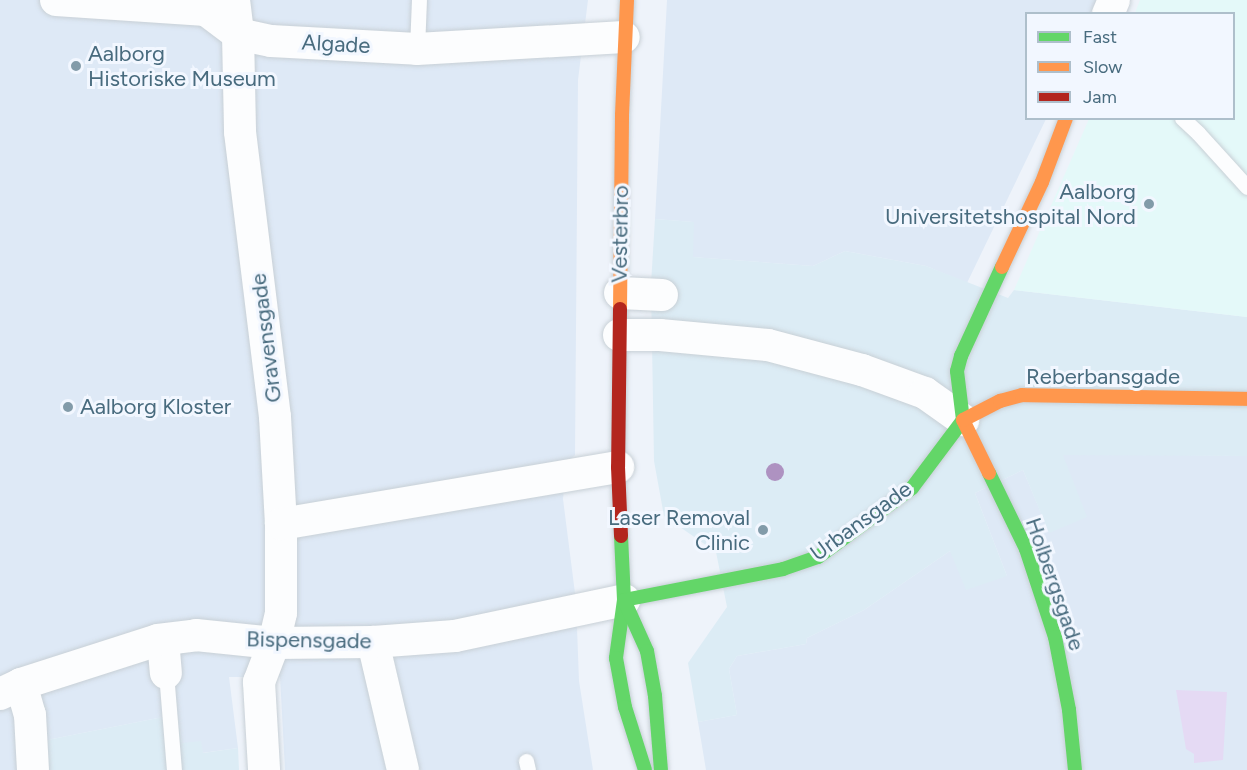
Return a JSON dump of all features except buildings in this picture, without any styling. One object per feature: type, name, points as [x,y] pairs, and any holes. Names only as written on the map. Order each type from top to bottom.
[{"type":"street","name":"Algade","points":[[56,0],[206,10],[238,34],[271,41],[417,49],[624,37]]},
{"type":"street","name":"Gravensgade","points":[[234,0],[238,34],[240,132],[275,417],[281,524],[281,613],[274,643],[259,682],[264,770]]},
{"type":"street","name":"Vesterbro","points":[[627,0],[624,37],[618,467],[624,600],[616,658],[625,707],[645,770]]},
{"type":"street","points":[[963,420],[957,371],[961,356],[1042,182],[1065,120]]},
{"type":"street","points":[[620,293],[662,295]]},
{"type":"street","points":[[619,335],[660,335],[768,345],[862,370],[925,393],[963,420]]},
{"type":"street","name":"Reberbansgade","points":[[963,420],[1000,401],[1022,395],[1247,399]]},
{"type":"street","name":"Urbansgade","points":[[624,600],[783,569],[818,557],[912,488],[963,420]]},
{"type":"street","name":"Holbergsgade","points":[[963,420],[1026,549],[1052,626],[1069,710],[1075,770]]},
{"type":"street","points":[[281,524],[618,467]]},
{"type":"street","name":"Vesterbro","points":[[624,600],[646,651],[655,696],[661,770]]},
{"type":"street","name":"Bispensgade","points":[[10,689],[163,640],[196,635],[274,643],[373,642],[455,636],[624,600]]},
{"type":"street","points":[[163,640],[166,673]]},
{"type":"street","points":[[373,642],[403,770]]},
{"type":"street","points":[[10,689],[30,715],[33,770]]},
{"type":"lane","points":[[417,49],[418,0]]},
{"type":"lane","points":[[1184,120],[1245,186]]},
{"type":"lane","points":[[166,673],[174,770]]},
{"type":"shaded area","points":[[0,0],[588,0],[578,80],[575,455],[566,463],[563,499],[576,601],[579,681],[593,770],[415,770],[392,669],[394,663],[366,667],[388,770],[285,770],[280,677],[229,677],[238,748],[202,753],[182,743],[178,717],[163,717],[47,740],[45,705],[21,770],[0,770]]},
{"type":"shaded area","points":[[667,0],[1098,0],[1092,12],[1025,12],[1025,120],[1046,120],[967,283],[926,266],[845,251],[813,266],[692,257],[693,222],[655,219]]},
{"type":"shaded area","name":"Aalborg Universitetshospital Nord","points":[[1140,0],[1247,0],[1247,317],[1014,290],[1089,120],[1235,120],[1235,12],[1135,12]]},
{"type":"shaded area","points":[[655,219],[694,222],[693,257],[813,266],[845,251],[926,266],[1008,298],[1014,290],[1247,317],[1247,456],[1063,455],[1087,517],[1049,533],[1023,470],[975,493],[1007,576],[966,590],[950,551],[864,610],[807,638],[806,644],[737,656],[729,669],[737,715],[698,722],[688,663],[727,607],[716,552],[664,516],[654,461],[651,284]]},
{"type":"shaded area","points":[[1062,455],[1247,456],[1247,770],[706,770],[698,722],[737,715],[729,669],[737,656],[806,644],[807,638],[864,610],[950,551],[1007,576],[975,493],[1023,470],[1049,532]]},
{"type":"shaded area","points":[[1176,690],[1227,692],[1223,760],[1194,763],[1194,754],[1186,749]]},
{"type":"shaded area","points":[[45,705],[47,740],[163,717],[178,717],[182,743],[201,741],[203,753],[238,748],[239,770],[21,770],[16,712]]},
{"type":"traffic: fast","points":[[624,600],[783,569],[818,557],[912,488],[963,420],[957,371],[961,356],[1002,267]]},
{"type":"traffic: fast","points":[[989,473],[1026,549],[1055,637],[1069,710],[1075,770]]},
{"type":"traffic: fast","points":[[621,536],[624,600],[616,658],[625,707],[645,770]]},
{"type":"traffic: fast","points":[[624,600],[647,651],[655,696],[661,770]]},
{"type":"traffic: slow","points":[[620,309],[622,115],[627,0]]},
{"type":"traffic: slow","points":[[1002,267],[1042,182],[1065,120]]},
{"type":"traffic: slow","points":[[989,473],[963,420],[1000,401],[1022,395],[1247,399]]},
{"type":"traffic: jam","points":[[620,309],[618,467],[621,536]]},
{"type":"place","name":"Aalborg Historiske Museum","points":[[76,66]]},
{"type":"place","name":"Aalborg Universitetshospital Nord","points":[[1149,204]]},
{"type":"place","name":"Aalborg Kloster","points":[[68,407]]},
{"type":"place","name":"Laser Removal Clinic","points":[[763,530]]}]
